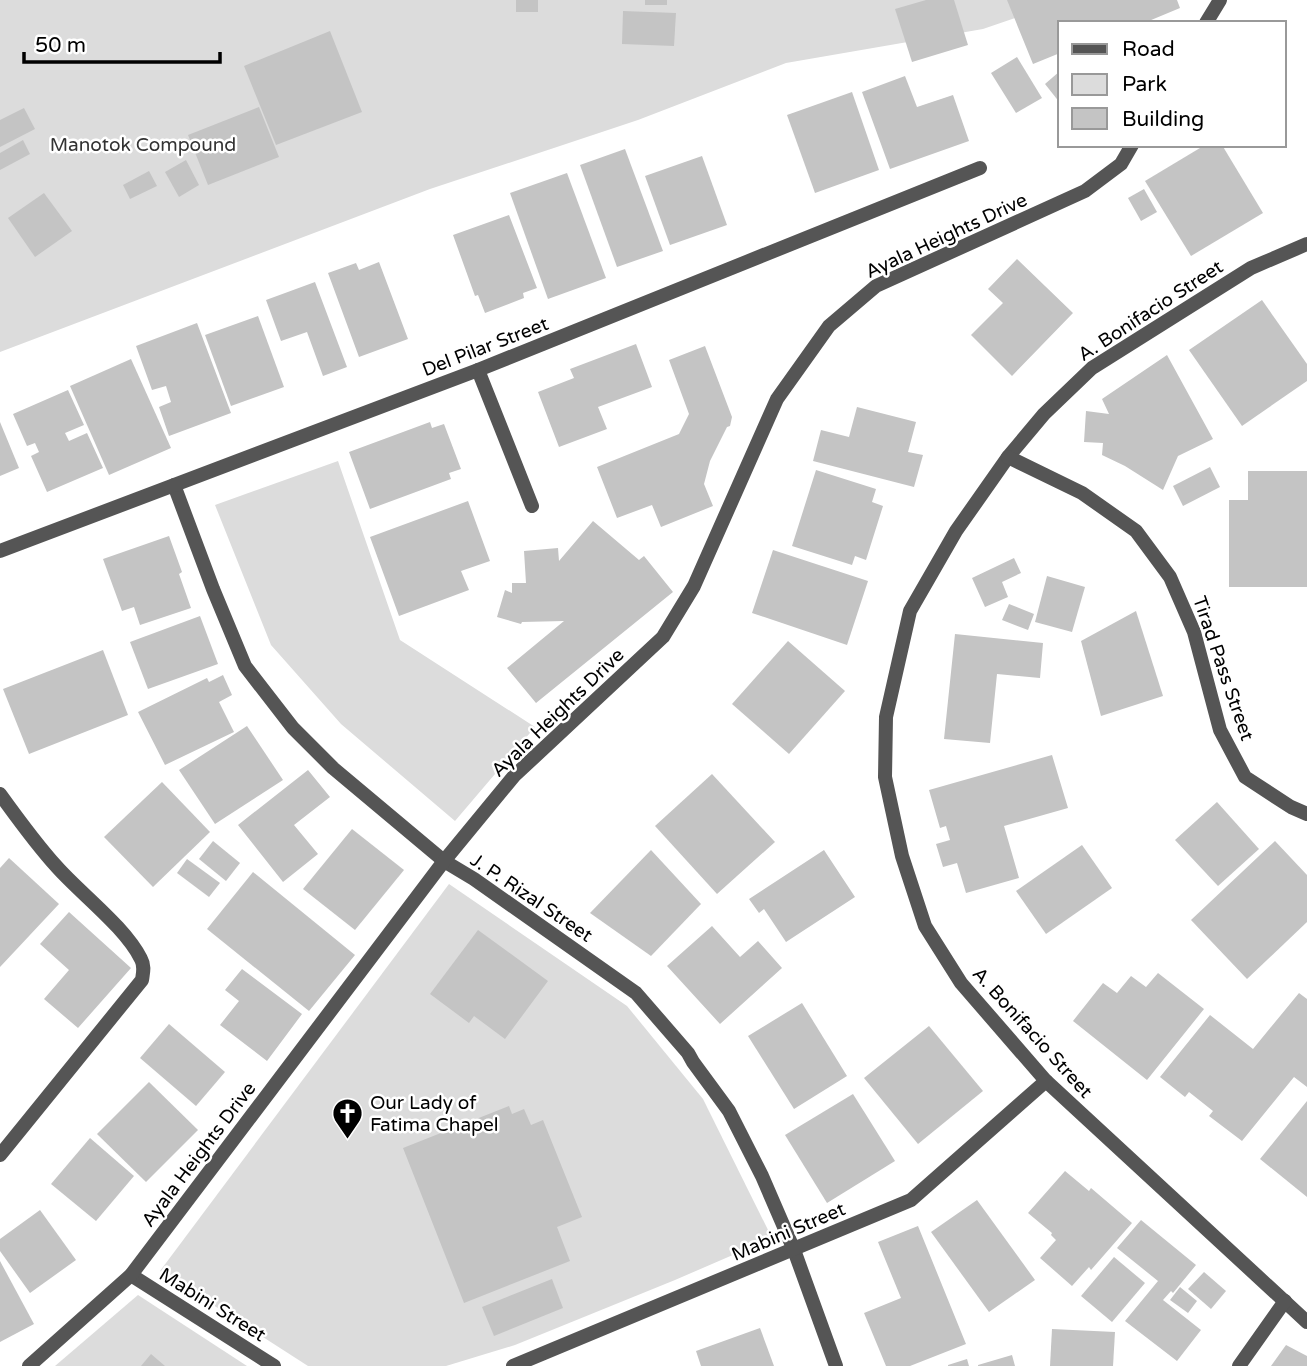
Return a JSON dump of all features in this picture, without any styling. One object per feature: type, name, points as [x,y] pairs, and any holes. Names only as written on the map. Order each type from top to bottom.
[{"type":"street","points":[[1207,21],[1220,0]]},
{"type":"street","name":"Ayala Heights Drive","points":[[29,1366],[131,1275],[444,861],[514,776],[663,637],[694,586],[777,399],[829,326],[876,286],[1085,191],[1121,164],[1131,147]]},
{"type":"street","name":"Del Pilar Street","points":[[0,551],[478,370],[980,168]]},
{"type":"street","name":"A. Bonifacio Street","points":[[1307,244],[1251,268],[1092,368],[1044,414],[1008,457],[956,531],[910,611],[886,717],[885,777],[902,856],[925,926],[961,983],[1046,1081],[1307,1322]]},
{"type":"street","points":[[478,370],[532,506]]},
{"type":"street","name":"Tirad Pass Street","points":[[1008,457],[1082,493],[1136,531],[1170,577],[1194,632],[1220,730],[1245,777],[1291,807],[1307,814]]},
{"type":"street","name":"J. P. Rizal Street","points":[[174,485],[245,666],[293,728],[325,760],[444,861],[474,879],[636,993],[688,1053],[729,1111],[762,1176],[794,1250],[836,1366]]},
{"type":"street","points":[[0,794],[34,841],[121,932],[144,963],[142,980],[0,1155]]},
{"type":"street","name":"Mabini Street","points":[[513,1366],[911,1200],[1046,1081]]},
{"type":"street","name":"Mabini Street","points":[[131,1275],[274,1366]]},
{"type":"street","points":[[1239,1366],[1285,1301]]},
{"type":"green space","name":"Manotok Compound","points":[[0,0],[1068,0],[983,29],[786,63],[638,120],[430,189],[0,352]]},
{"type":"green space","points":[[338,461],[400,640],[535,727],[455,821],[341,724],[271,645],[215,505]]},
{"type":"green space","points":[[449,884],[627,1006],[703,1099],[772,1238],[515,1345],[446,1366],[308,1366],[160,1271]]},
{"type":"green space","points":[[138,1295],[247,1366],[55,1366]]},
{"type":"building","points":[[516,0],[538,0],[538,12],[516,12]]},
{"type":"building","points":[[645,0],[667,0],[667,5],[645,5]]},
{"type":"building","points":[[926,0],[954,0],[968,45],[912,62],[895,9]]},
{"type":"building","points":[[1007,0],[1177,0],[1180,8],[1149,21],[1058,21],[1058,54],[1033,64]]},
{"type":"building","points":[[623,11],[676,13],[674,46],[622,44]]},
{"type":"building","points":[[330,31],[362,112],[276,145],[244,66]]},
{"type":"building","points":[[1017,57],[1042,98],[1016,113],[991,73]]},
{"type":"building","points":[[1058,73],[1058,100],[1045,84]]},
{"type":"building","points":[[905,76],[917,107],[953,95],[969,141],[890,169],[862,92]]},
{"type":"building","points":[[852,92],[879,170],[815,193],[787,115]]},
{"type":"building","points":[[259,107],[279,157],[208,185],[188,135]]},
{"type":"building","points":[[24,108],[35,129],[0,147],[0,120]]},
{"type":"building","points":[[23,140],[30,154],[0,170],[0,153]]},
{"type":"building","points":[[1202,147],[1223,147],[1263,213],[1191,256],[1145,181]]},
{"type":"building","points":[[625,149],[663,251],[617,267],[580,165]]},
{"type":"building","points":[[702,156],[727,225],[670,245],[645,176]]},
{"type":"building","points":[[186,160],[199,185],[179,197],[165,172]]},
{"type":"building","points":[[149,171],[157,186],[130,199],[123,185]]},
{"type":"building","points":[[567,173],[606,278],[548,299],[510,193]]},
{"type":"building","points":[[1144,189],[1157,212],[1141,221],[1128,198]]},
{"type":"building","points":[[44,193],[72,231],[35,257],[8,218]]},
{"type":"building","points":[[509,215],[537,288],[523,293],[524,298],[485,313],[478,295],[475,296],[453,235]]},
{"type":"building","points":[[1017,259],[1073,313],[1012,376],[971,335],[1003,303],[988,289]]},
{"type":"building","points":[[379,262],[408,339],[359,357],[328,273],[356,263],[359,270]]},
{"type":"building","points":[[315,282],[347,367],[323,376],[307,332],[281,341],[266,300]]},
{"type":"building","points":[[1262,300],[1307,364],[1307,381],[1242,426],[1189,350]]},
{"type":"building","points":[[258,316],[284,387],[231,406],[205,335]]},
{"type":"building","points":[[197,323],[231,413],[169,436],[159,407],[171,402],[166,386],[152,390],[136,346]]},
{"type":"building","points":[[636,344],[652,387],[598,407],[607,429],[559,447],[538,392],[574,378],[570,369]]},
{"type":"building","points":[[705,346],[732,417],[730,426],[727,427],[710,461],[704,484],[713,506],[661,527],[652,505],[617,518],[597,467],[679,434],[689,414],[669,360]]},
{"type":"building","points":[[1167,355],[1213,439],[1178,456],[1163,490],[1102,455],[1103,443],[1084,442],[1086,411],[1109,414],[1102,399]]},
{"type":"building","points":[[131,359],[171,448],[109,475],[70,386]]},
{"type":"building","points":[[68,390],[84,425],[65,433],[69,441],[87,433],[103,468],[47,492],[31,456],[39,452],[35,443],[27,446],[13,414]]},
{"type":"building","points":[[857,407],[916,422],[908,452],[923,455],[914,487],[813,461],[821,430],[849,437]]},
{"type":"building","points":[[0,422],[19,468],[0,476]]},
{"type":"building","points":[[430,422],[432,428],[444,424],[461,469],[449,473],[451,479],[370,509],[349,452]]},
{"type":"building","points":[[1210,467],[1220,487],[1183,506],[1173,486]]},
{"type":"building","points":[[816,470],[876,489],[872,502],[883,506],[866,560],[855,556],[852,565],[792,546]]},
{"type":"building","points":[[1248,471],[1307,471],[1307,587],[1229,587],[1229,500],[1248,500]]},
{"type":"building","points":[[468,501],[490,561],[461,571],[469,590],[399,616],[370,537]]},
{"type":"building","points":[[593,521],[639,560],[644,556],[673,592],[536,703],[507,668],[564,621],[521,624],[497,617],[505,590],[512,593],[512,583],[526,583],[524,551],[558,548],[559,561]]},
{"type":"building","points":[[169,536],[191,608],[140,625],[134,607],[122,611],[103,559]]},
{"type":"building","points":[[773,550],[868,581],[847,645],[752,613]]},
{"type":"building","points":[[1014,558],[1021,573],[1002,582],[1008,597],[985,607],[972,578]]},
{"type":"building","points":[[1047,576],[1085,587],[1072,632],[1035,622]]},
{"type":"building","points":[[1009,604],[1034,614],[1028,630],[1002,620]]},
{"type":"building","points":[[1136,611],[1163,696],[1101,716],[1081,641]]},
{"type":"building","points":[[200,616],[218,664],[148,689],[130,642]]},
{"type":"building","points":[[955,634],[1043,643],[1040,678],[997,674],[990,743],[944,739]]},
{"type":"building","points":[[788,641],[845,691],[789,754],[732,704]]},
{"type":"building","points":[[103,650],[128,715],[29,754],[3,689]]},
{"type":"building","points":[[223,675],[232,695],[219,702],[234,732],[165,765],[138,712],[207,678],[209,682]]},
{"type":"building","points":[[247,726],[283,780],[215,824],[179,770]]},
{"type":"building","points":[[1052,755],[1068,808],[1004,826],[1019,878],[966,893],[957,863],[943,867],[936,844],[950,840],[946,826],[940,828],[929,790]]},
{"type":"building","points":[[308,770],[330,797],[294,825],[318,854],[283,882],[238,825]]},
{"type":"building","points":[[712,774],[775,842],[717,894],[655,826]]},
{"type":"building","points":[[162,782],[210,832],[153,887],[104,837]]},
{"type":"building","points":[[1217,802],[1259,849],[1218,886],[1175,840]]},
{"type":"building","points":[[352,829],[404,870],[355,930],[303,889]]},
{"type":"building","points":[[213,841],[240,863],[226,881],[199,859]]},
{"type":"building","points":[[1275,841],[1307,875],[1307,922],[1247,979],[1191,920]]},
{"type":"building","points":[[1082,845],[1112,888],[1046,934],[1016,891]]},
{"type":"building","points":[[651,850],[701,904],[651,956],[590,913]]},
{"type":"building","points":[[824,850],[855,897],[786,942],[764,909],[759,913],[749,899]]},
{"type":"building","points":[[9,858],[59,904],[0,967],[0,868]]},
{"type":"building","points":[[187,859],[220,883],[209,897],[177,873]]},
{"type":"building","points":[[253,872],[355,955],[309,1011],[207,929]]},
{"type":"building","points":[[69,912],[131,968],[78,1028],[44,999],[69,970],[40,944]]},
{"type":"building","points":[[712,926],[740,957],[758,941],[782,968],[720,1024],[667,966]]},
{"type":"building","points":[[478,930],[548,981],[505,1039],[474,1016],[469,1023],[430,994]]},
{"type":"building","points":[[242,969],[302,1014],[267,1061],[220,1025],[239,1001],[225,990]]},
{"type":"building","points":[[1158,973],[1204,1009],[1147,1080],[1073,1021],[1103,983],[1117,993],[1131,976],[1146,987]]},
{"type":"building","points":[[1299,993],[1307,999],[1307,1087],[1294,1077],[1242,1141],[1209,1116],[1213,1111],[1189,1092],[1185,1097],[1160,1077],[1210,1015],[1253,1049]]},
{"type":"building","points":[[802,1003],[847,1076],[794,1109],[748,1036]]},
{"type":"building","points":[[169,1024],[225,1072],[196,1106],[140,1058]]},
{"type":"building","points":[[929,1026],[983,1091],[918,1144],[864,1078]]},
{"type":"building","points":[[149,1082],[198,1130],[146,1182],[97,1134]]},
{"type":"building","points":[[853,1094],[895,1161],[827,1203],[785,1135]]},
{"type":"building","points":[[1307,1101],[1307,1197],[1260,1159]]},
{"type":"building","points":[[509,1106],[512,1114],[524,1109],[531,1125],[543,1120],[582,1217],[557,1227],[570,1261],[464,1303],[403,1148]]},
{"type":"building","points":[[90,1138],[134,1176],[96,1221],[51,1184]]},
{"type":"building","points":[[1065,1171],[1089,1191],[1091,1188],[1132,1223],[1091,1270],[1089,1267],[1072,1286],[1040,1258],[1056,1240],[1052,1233],[1028,1213]]},
{"type":"building","points":[[977,1200],[1035,1280],[989,1312],[931,1232]]},
{"type":"building","points":[[40,1210],[76,1260],[30,1293],[0,1251],[0,1239]]},
{"type":"building","points":[[1141,1220],[1196,1265],[1173,1293],[1171,1291],[1163,1300],[1201,1330],[1177,1361],[1125,1321],[1158,1281],[1117,1248]]},
{"type":"building","points":[[918,1226],[966,1344],[910,1366],[886,1366],[864,1313],[901,1298],[878,1242]]},
{"type":"building","points":[[1114,1257],[1145,1283],[1112,1322],[1081,1296]]},
{"type":"building","points":[[0,1261],[34,1324],[0,1342]]},
{"type":"building","points":[[1204,1272],[1226,1291],[1211,1309],[1188,1289]]},
{"type":"building","points":[[552,1279],[563,1308],[494,1336],[482,1307]]},
{"type":"building","points":[[1180,1287],[1197,1301],[1188,1313],[1170,1300]]},
{"type":"building","points":[[760,1328],[774,1366],[701,1366],[696,1351]]},
{"type":"building","points":[[1052,1329],[1115,1332],[1113,1366],[1050,1366]]},
{"type":"building","points":[[1286,1345],[1307,1356],[1307,1366],[1271,1366]]},
{"type":"building","points":[[151,1354],[165,1366],[141,1366]]},
{"type":"building","points":[[1012,1355],[1015,1366],[978,1366],[978,1365]]},
{"type":"building","points":[[967,1359],[969,1366],[948,1366],[948,1365]]},
{"type":"place","name":"Our Lady of Fatima Chapel","points":[[347,1140]]}]
